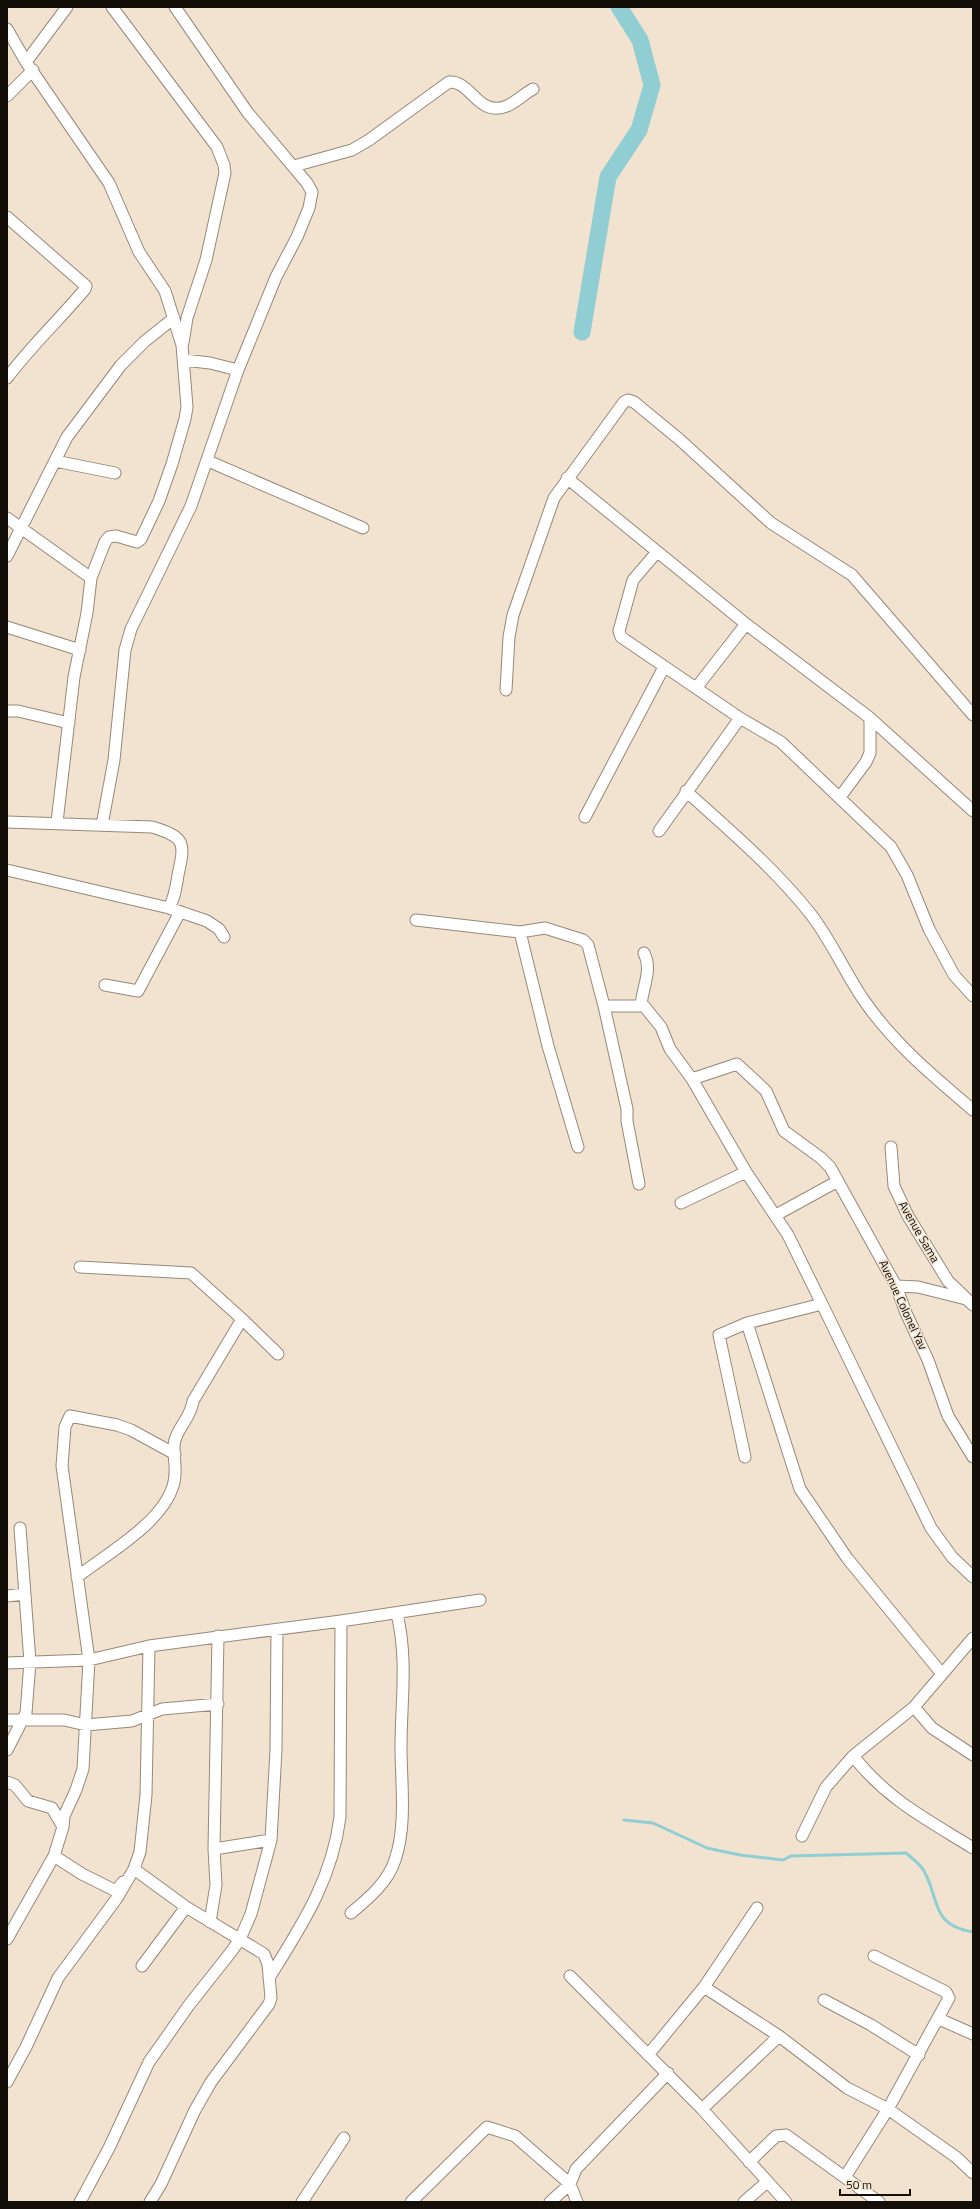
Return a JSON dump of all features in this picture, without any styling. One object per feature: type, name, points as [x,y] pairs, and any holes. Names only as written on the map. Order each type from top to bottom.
[{"type":"street","points":[[7,96],[29,66],[67,7]]},
{"type":"street","points":[[112,7],[218,147],[224,164],[225,173],[206,260],[187,318],[182,345]]},
{"type":"street","points":[[102,825],[114,760],[120,681],[131,628],[191,506],[208,461],[238,370],[276,277],[297,237],[312,200],[312,192],[307,183],[248,113],[175,7]]},
{"type":"street","points":[[7,29],[29,66],[109,183],[140,252],[165,291],[182,345],[184,360],[185,419],[159,501],[141,539],[137,542],[116,536],[109,537],[105,542],[91,578],[68,723],[56,822]]},
{"type":"street","points":[[294,166],[352,150],[369,140],[449,82],[460,85],[488,108],[495,109],[507,106],[533,89]]},
{"type":"street","points":[[7,217],[86,286],[86,289],[67,311],[36,342],[8,376]]},
{"type":"street","points":[[7,556],[67,437],[112,375],[144,342],[174,318]]},
{"type":"street","points":[[184,360],[210,363],[238,370]]},
{"type":"street","points":[[506,690],[509,637],[513,615],[554,498],[567,478],[624,402],[628,400],[634,402],[679,439],[771,523],[852,575],[973,715]]},
{"type":"street","points":[[56,461],[115,473]]},
{"type":"street","points":[[208,461],[364,528]]},
{"type":"street","points":[[567,478],[746,624],[870,718],[973,811]]},
{"type":"street","points":[[7,518],[91,578]]},
{"type":"street","points":[[657,552],[633,580],[618,631],[625,641],[740,718],[781,742],[891,847],[898,858],[929,929],[954,975],[973,996]]},
{"type":"street","points":[[696,688],[746,624]]},
{"type":"street","points":[[7,627],[80,650]]},
{"type":"street","points":[[585,817],[664,667]]},
{"type":"street","points":[[7,711],[18,711],[68,723]]},
{"type":"street","points":[[659,831],[686,791],[740,718]]},
{"type":"street","points":[[840,798],[866,762],[870,753],[870,718]]},
{"type":"street","points":[[686,791],[782,880],[810,913],[863,999],[888,1032],[917,1062],[973,1110]]},
{"type":"street","points":[[7,822],[56,822],[152,827],[178,839],[181,843],[184,855],[176,892],[175,910],[138,991],[105,985]]},
{"type":"street","points":[[7,870],[175,910],[215,926],[224,937]]},
{"type":"street","points":[[416,920],[520,932],[545,928],[586,942],[604,1006],[627,1109],[627,1121],[640,1184]]},
{"type":"street","points":[[520,932],[548,1046],[578,1147]]},
{"type":"street","points":[[641,1006],[648,969],[648,960],[644,953]]},
{"type":"street","points":[[604,1006],[641,1006],[646,1008],[661,1027],[670,1049],[692,1078],[746,1172],[788,1235],[931,1528],[952,1557],[973,1577]]},
{"type":"street","name":"Avenue Colonel Yav","points":[[692,1078],[737,1064],[766,1091],[784,1131],[821,1158],[838,1181],[896,1286],[906,1313],[928,1360],[948,1416],[973,1457]]},
{"type":"street","name":"Avenue Sama","points":[[891,1147],[894,1186],[902,1204],[938,1267],[948,1281],[970,1302]]},
{"type":"street","points":[[681,1203],[746,1172]]},
{"type":"street","points":[[776,1215],[838,1181]]},
{"type":"street","points":[[80,1267],[189,1272],[242,1319],[278,1354]]},
{"type":"street","points":[[896,1286],[918,1287],[970,1302]]},
{"type":"street","points":[[746,1457],[719,1335],[746,1323],[822,1304]]},
{"type":"street","points":[[77,1578],[125,1542],[161,1511],[169,1498],[174,1484],[177,1468],[175,1439],[191,1411],[193,1401],[242,1319]]},
{"type":"street","points":[[746,1323],[800,1489],[843,1553],[942,1674]]},
{"type":"street","points":[[7,1939],[54,1856],[63,1827],[64,1816],[80,1780],[86,1725],[89,1660],[62,1466],[65,1427],[70,1416],[117,1425],[131,1430],[175,1454]]},
{"type":"street","points":[[7,1750],[23,1720],[30,1662],[20,1528]]},
{"type":"street","points":[[7,1596],[25,1594]]},
{"type":"street","points":[[7,1663],[89,1660],[148,1646],[218,1636],[341,1622],[480,1600]]},
{"type":"street","points":[[351,1913],[383,1883],[396,1859],[398,1847],[401,1812],[401,1725],[404,1664],[402,1634],[397,1614]]},
{"type":"street","points":[[269,1978],[304,1923],[319,1893],[335,1847],[340,1817],[341,1622]]},
{"type":"street","points":[[80,2202],[109,2148],[148,2062],[240,1939],[257,1897],[271,1840],[276,1750],[277,1630]]},
{"type":"street","points":[[210,1922],[216,1885],[214,1849],[218,1704],[218,1636]]},
{"type":"street","points":[[802,1836],[826,1787],[853,1756],[914,1707],[942,1674],[971,1645]]},
{"type":"street","points":[[7,2082],[26,2047],[58,1978],[117,1898],[134,1869],[140,1852],[143,1834],[148,1714],[148,1646]]},
{"type":"street","points":[[7,1720],[64,1720],[86,1725],[132,1721],[162,1709],[218,1704]]},
{"type":"street","points":[[914,1707],[932,1728],[973,1755]]},
{"type":"street","points":[[853,1756],[862,1768],[903,1806],[973,1848]]},
{"type":"street","points":[[7,1782],[15,1785],[28,1801],[52,1808],[63,1827]]},
{"type":"street","points":[[214,1849],[271,1840]]},
{"type":"street","points":[[54,1856],[82,1874],[116,1891],[134,1869]]},
{"type":"street","points":[[134,1869],[186,1907],[264,1954],[268,1964],[271,1998],[269,2004],[211,2082],[195,2110],[161,2184],[150,2202]]},
{"type":"street","points":[[142,1966],[186,1907]]},
{"type":"street","points":[[648,2055],[704,1987],[757,1908]]},
{"type":"street","points":[[845,2177],[888,2109],[919,2055],[939,2019],[949,1995],[874,1956]]},
{"type":"street","points":[[570,1976],[648,2055],[668,2073],[786,2202]]},
{"type":"street","points":[[704,1987],[779,2036],[847,2088],[888,2109],[956,2157],[973,2173]]},
{"type":"street","points":[[824,2000],[871,2025],[919,2055]]},
{"type":"street","points":[[939,2019],[973,2034]]},
{"type":"street","points":[[702,2109],[779,2036]]},
{"type":"street","points":[[550,2202],[570,2184],[576,2169],[668,2073]]},
{"type":"street","points":[[411,2202],[487,2127],[515,2136],[570,2184],[577,2202]]},
{"type":"street","points":[[749,2162],[776,2136],[786,2135],[879,2202]]},
{"type":"street","points":[[302,2202],[344,2138]]},
{"type":"street","points":[[744,2202],[767,2182]]},
{"type":"waterway","points":[[582,332],[608,177],[639,130],[652,85],[640,40],[619,7]]},
{"type":"waterway","points":[[624,1820],[653,1823],[707,1848],[740,1855],[783,1860],[791,1856],[906,1853],[924,1871],[929,1881],[938,1909],[943,1917],[959,1929],[973,1932]]}]
